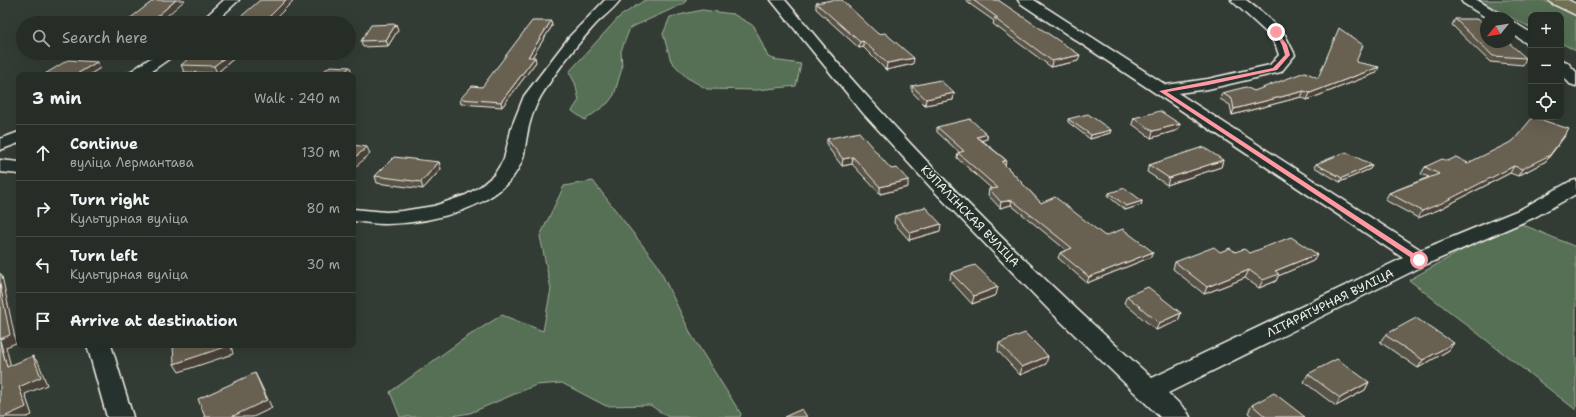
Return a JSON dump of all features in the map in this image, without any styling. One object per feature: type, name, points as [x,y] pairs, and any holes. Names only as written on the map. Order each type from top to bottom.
[{"type":"main road","points":[[1556,0],[1575,9]]},
{"type":"street","points":[[214,16],[232,0]]},
{"type":"street","points":[[356,215],[386,218],[412,216],[438,210],[463,203],[484,194],[499,182],[510,166],[516,150],[518,134],[524,113],[531,99],[582,30],[613,0]]},
{"type":"street","name":"КУПАЛІНСКАЯ ВУЛІЦА","points":[[778,0],[870,109],[933,178],[1017,265],[1177,417]]},
{"type":"street","points":[[1025,0],[1419,260]]},
{"type":"street","points":[[1162,91],[1208,84],[1275,69],[1287,55],[1285,45],[1276,32],[1238,0]]},
{"type":"street","points":[[1468,0],[1487,12]]},
{"type":"street","points":[[1516,30],[1528,38]]},
{"type":"street","points":[[140,72],[158,60]]},
{"type":"street","points":[[1564,68],[1576,81]]},
{"type":"street","points":[[0,145],[16,138]]},
{"type":"street","points":[[0,166],[16,168]]},
{"type":"street","name":"ЛІТАРАТУРНАЯ ВУЛІЦА","points":[[1149,391],[1419,260],[1528,213],[1576,186]]},
{"type":"street","points":[[100,348],[120,417]]},
{"type":"green space","points":[[645,0],[687,0],[683,4],[630,28],[621,51],[622,68],[614,95],[608,103],[585,120],[572,111],[579,100],[575,83],[569,72],[619,17]]},
{"type":"green space","points":[[1479,0],[1543,0],[1576,16],[1576,51],[1564,45],[1564,12],[1528,12],[1528,26],[1516,20],[1516,12],[1501,12]]},
{"type":"green space","points":[[702,10],[733,14],[754,26],[768,57],[780,61],[801,64],[796,86],[757,90],[707,89],[686,77],[671,61],[663,34],[670,17]]},
{"type":"green space","points":[[593,181],[657,264],[692,336],[741,414],[740,417],[668,417],[650,405],[606,406],[562,383],[536,385],[470,413],[447,417],[400,417],[390,392],[465,338],[502,315],[543,331],[551,289],[540,236],[564,186]]},
{"type":"green space","points":[[1514,221],[1576,247],[1576,410],[1409,280]]},
{"type":"building","points":[[154,0],[176,0],[157,16],[133,16]]},
{"type":"building","points":[[260,0],[286,0],[270,16],[242,16]]},
{"type":"building","points":[[842,0],[878,34],[885,33],[914,58],[887,63],[863,41],[860,42],[816,3]]},
{"type":"building","points":[[973,0],[998,0],[1080,55],[1052,61],[994,18],[998,18]]},
{"type":"building","points":[[1455,19],[1477,19],[1480,21],[1480,43]]},
{"type":"building","points":[[532,21],[551,21],[528,57],[535,57],[501,102],[460,99],[472,86],[482,87]]},
{"type":"building","points":[[396,24],[386,40],[361,41],[371,25]]},
{"type":"building","points":[[1339,28],[1363,45],[1356,62],[1379,67],[1310,93],[1304,91],[1234,109],[1232,99],[1222,93],[1246,87],[1254,91],[1305,72],[1318,78]]},
{"type":"building","points":[[1485,48],[1515,48],[1526,58],[1493,56]]},
{"type":"building","points":[[68,60],[97,62],[80,72],[48,72]]},
{"type":"building","points":[[187,60],[222,60],[214,66],[181,65]]},
{"type":"building","points":[[330,66],[350,67],[344,72],[323,72]]},
{"type":"building","points":[[940,80],[954,93],[926,99],[912,86]]},
{"type":"building","points":[[1160,111],[1180,124],[1153,131],[1134,118]]},
{"type":"building","points":[[1088,114],[1111,130],[1091,135],[1068,119]]},
{"type":"building","points":[[970,119],[987,134],[977,137],[1006,160],[1002,162],[1041,203],[1055,197],[1105,236],[1123,229],[1153,252],[1089,277],[1060,253],[1072,248],[1012,200],[1001,202],[989,189],[998,188],[958,153],[964,151],[937,127]]},
{"type":"building","points":[[1530,120],[1542,120],[1569,129],[1550,155],[1522,169],[1514,166],[1442,203],[1422,211],[1389,193],[1439,174],[1425,167],[1442,159],[1448,161],[1456,157],[1468,163],[1513,141]]},
{"type":"building","points":[[859,132],[891,169],[897,168],[908,180],[880,187],[853,157],[843,159],[827,139]]},
{"type":"building","points":[[356,145],[367,147],[356,156]]},
{"type":"building","points":[[1203,147],[1223,160],[1169,178],[1149,165]]},
{"type":"building","points":[[1346,152],[1372,165],[1342,178],[1316,164]]},
{"type":"building","points":[[394,157],[439,162],[421,182],[375,176]]},
{"type":"building","points":[[1125,188],[1142,201],[1126,206],[1109,193]]},
{"type":"building","points":[[925,207],[941,224],[910,233],[895,216]]},
{"type":"building","points":[[1291,237],[1317,254],[1275,271],[1279,274],[1263,280],[1249,270],[1207,287],[1175,262],[1214,247],[1220,252],[1230,248],[1235,252],[1244,249],[1250,253]]},
{"type":"building","points":[[975,265],[998,287],[974,296],[951,273]]},
{"type":"building","points":[[0,284],[10,335],[0,339]]},
{"type":"building","points":[[1148,287],[1181,313],[1159,323],[1127,296]]},
{"type":"building","points":[[1416,318],[1454,343],[1423,360],[1385,335]]},
{"type":"building","points":[[1025,333],[1048,356],[1022,367],[999,343]]},
{"type":"building","points":[[0,341],[7,367],[33,356],[41,377],[19,387],[26,407],[4,417],[0,417]]},
{"type":"building","points":[[173,348],[222,348],[174,364]]},
{"type":"building","points":[[1337,359],[1369,382],[1340,398],[1308,374]]},
{"type":"building","points":[[255,373],[267,400],[231,417],[205,417],[198,399]]},
{"type":"building","points":[[1274,393],[1305,417],[1266,417],[1252,405]]},
{"type":"building","points":[[802,409],[807,417],[784,417]]},
{"type":"route","points":[[1276,32],[1285,45],[1287,55],[1275,69],[1208,84],[1162,91],[1419,260]]}]
